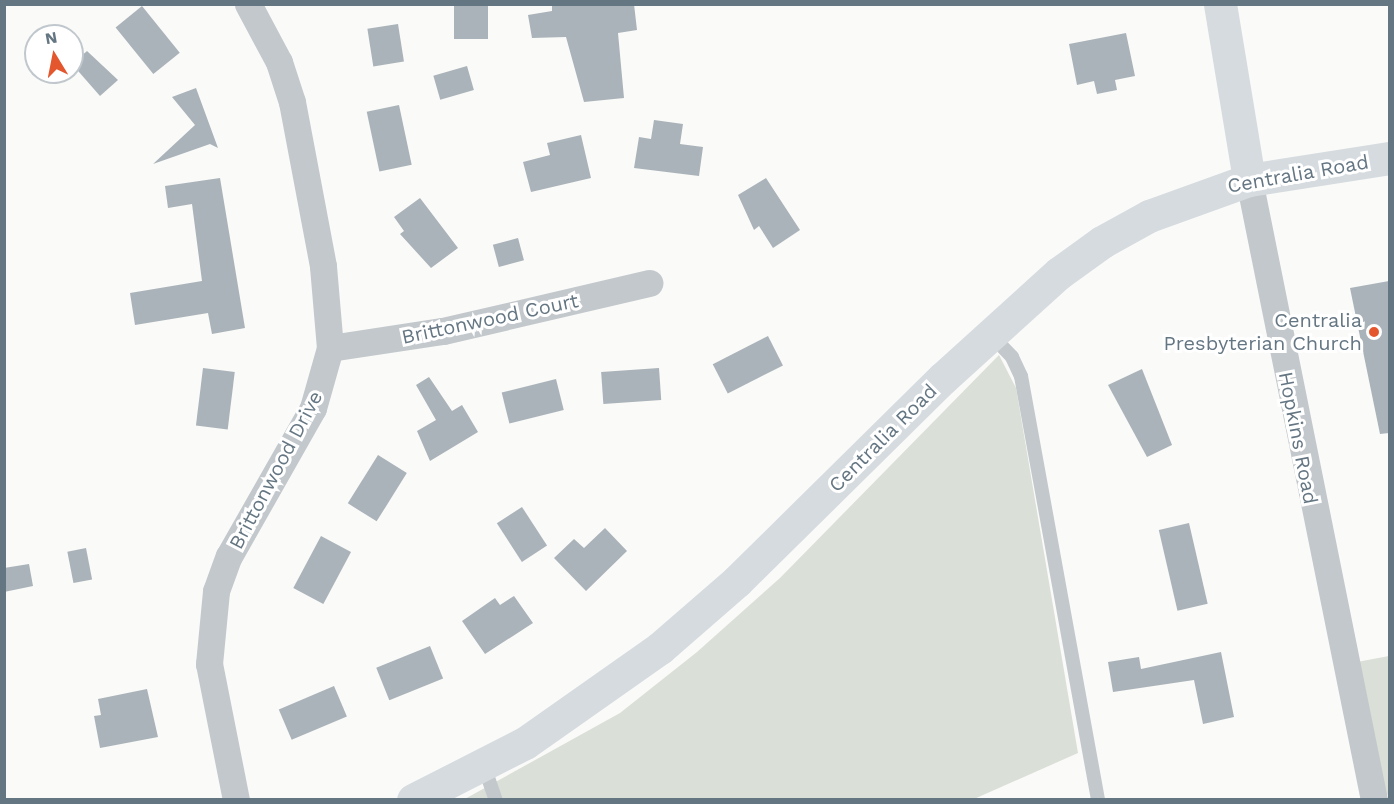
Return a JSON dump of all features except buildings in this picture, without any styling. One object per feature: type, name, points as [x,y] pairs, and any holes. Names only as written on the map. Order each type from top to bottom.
[{"type":"main road","name":"Hopkins Road","points":[[1220,4],[1249,180]]},
{"type":"main road","name":"Centralia Road","points":[[413,800],[484,765],[595,697],[660,648],[737,581],[991,335],[1102,242],[1149,216],[1249,180],[1389,158]]},
{"type":"street","name":"Brittonwood Drive","points":[[236,800],[209,664],[216,591],[229,556],[313,408],[330,348],[323,266],[292,102],[279,62],[248,4]]},
{"type":"street","name":"Hopkins Road","points":[[1249,180],[1374,800]]},
{"type":"street","name":"Brittonwood Court","points":[[330,348],[443,331],[650,283]]},
{"type":"lane","points":[[991,335],[1012,357],[1021,376],[1098,800]]},
{"type":"lane","points":[[484,765],[496,800]]},
{"type":"shaded area","points":[[999,355],[1016,388],[1078,753],[974,799],[463,800],[620,713],[697,652],[780,578]]},
{"type":"shaded area","points":[[1389,656],[1389,795],[1384,794],[1357,662]]},
{"type":"place","name":"Centralia Presbyterian Church","points":[[1374,332]]}]
